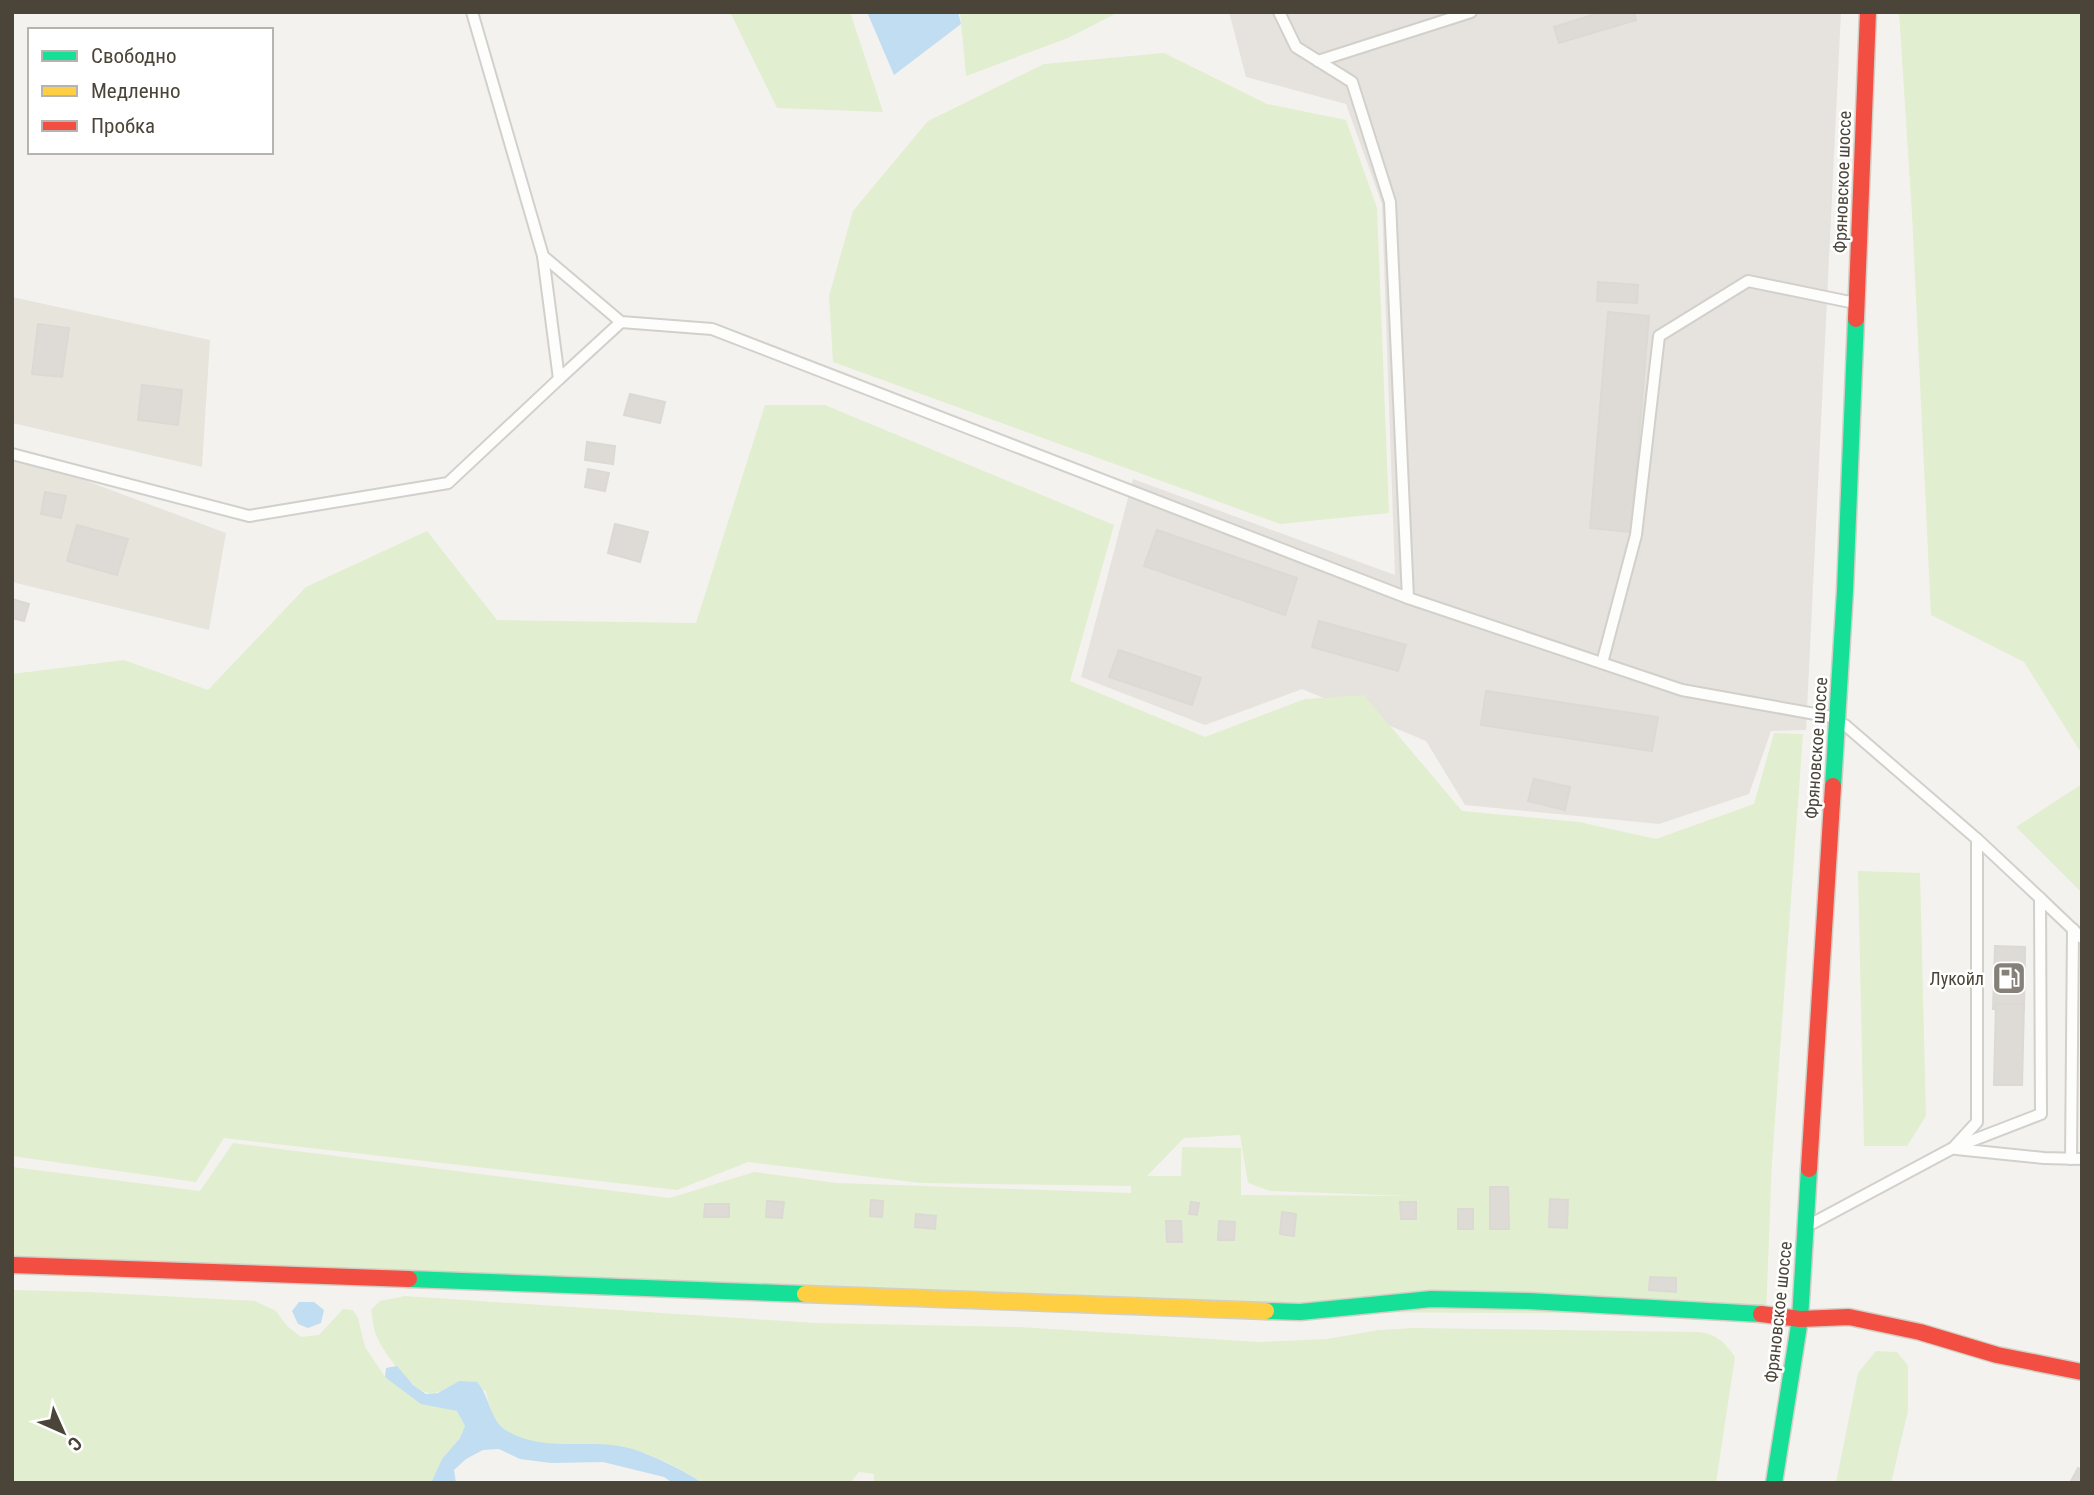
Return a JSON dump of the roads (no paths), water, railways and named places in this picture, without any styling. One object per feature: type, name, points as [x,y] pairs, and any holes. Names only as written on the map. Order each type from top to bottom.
[{"type":"street","name":"Фряновское шоссе","points":[[1774,1483],[1800,1319],[1806,1226],[1845,592],[1868,12]]},
{"type":"street","points":[[12,1265],[1300,1312],[1431,1299],[1528,1301],[1766,1314],[1800,1319],[1849,1317],[2082,1372]]},
{"type":"lane","points":[[472,12],[543,256],[559,379]]},
{"type":"lane","points":[[1279,12],[1296,47],[1352,82],[1390,202],[1408,598]]},
{"type":"lane","points":[[1318,61],[1471,12]]},
{"type":"lane","points":[[543,256],[621,322],[712,329],[1408,598],[1682,690],[1838,718],[1977,839],[2082,938]]},
{"type":"lane","points":[[1602,663],[1636,535],[1659,336],[1748,281],[1856,303]]},
{"type":"lane","points":[[12,454],[249,516],[449,483],[621,322]]},
{"type":"lane","points":[[1953,1148],[1977,1122],[1977,839]]},
{"type":"lane","points":[[1806,1226],[1953,1148],[2041,1114],[2040,898]]},
{"type":"lane","points":[[1953,1148],[2076,1159],[2073,929]]},
{"type":"water","points":[[867,12],[958,12],[961,24],[894,75]]},
{"type":"water","points":[[299,1302],[314,1302],[324,1310],[321,1323],[308,1328],[298,1324],[292,1311]]},
{"type":"water","points":[[397,1366],[413,1385],[426,1394],[438,1393],[459,1381],[477,1382],[497,1421],[507,1431],[521,1438],[536,1442],[629,1448],[667,1463],[702,1483],[673,1483],[664,1477],[603,1462],[551,1463],[520,1459],[499,1449],[483,1450],[466,1459],[454,1470],[456,1483],[431,1483],[442,1459],[460,1438],[465,1426],[457,1411],[421,1404],[385,1377],[386,1368]]},
{"type":"place","name":"Лукойл","points":[[2009,978]]}]
